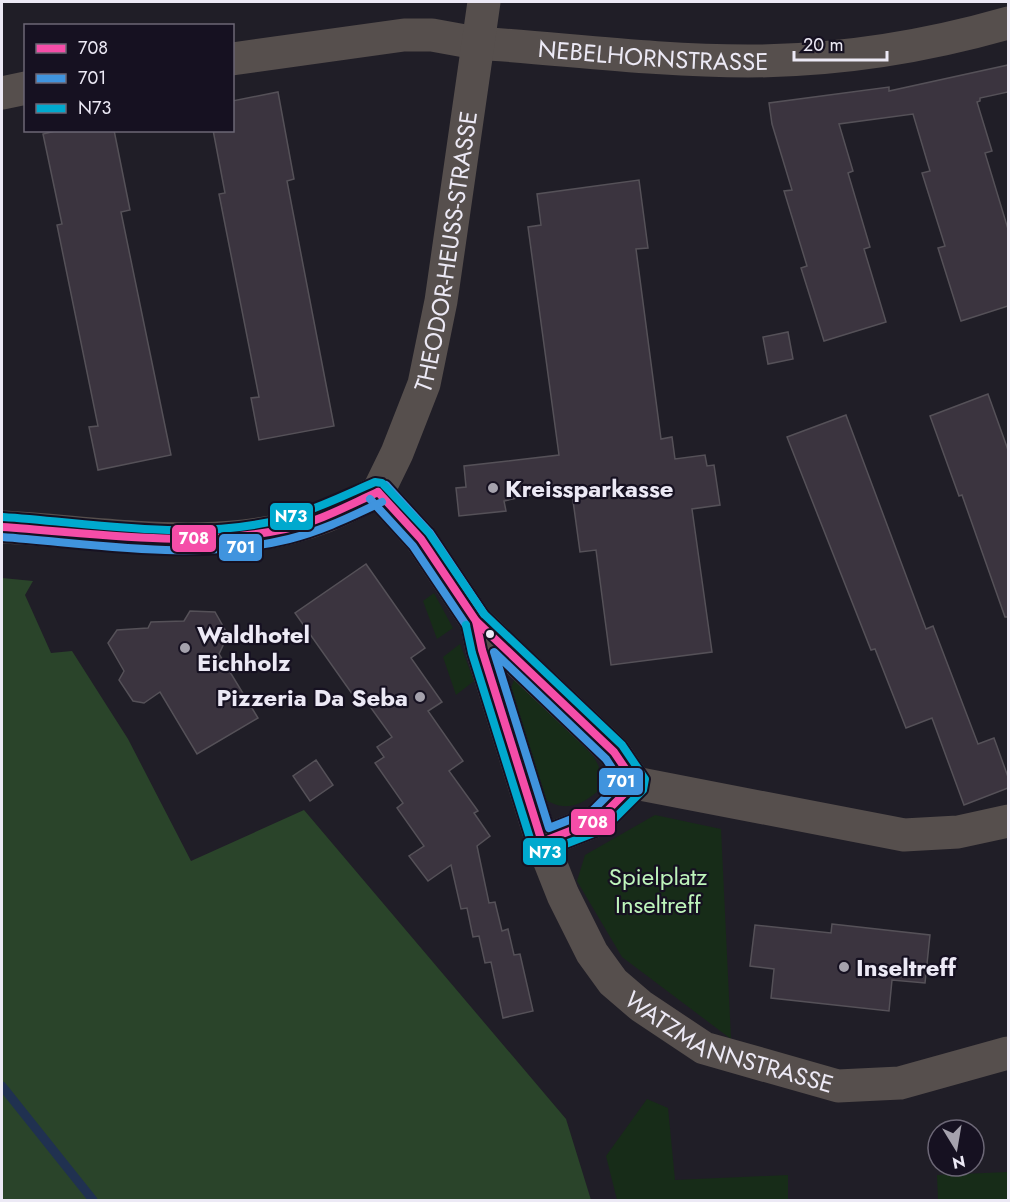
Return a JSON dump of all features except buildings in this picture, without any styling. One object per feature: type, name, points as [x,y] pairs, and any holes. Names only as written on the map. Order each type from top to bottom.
[{"type":"street","name":"THEODOR-HEUSS-STRASSE","points":[[378,492],[397,453],[424,384],[441,301],[476,43],[484,2]]},
{"type":"street","name":"NEBELHORNSTRASSE","points":[[234,59],[404,35],[432,35],[476,43],[748,61],[893,51],[963,36],[1008,23]]},
{"type":"street","points":[[2,93],[24,88]]},
{"type":"street","points":[[2,527],[210,538],[267,532],[322,518],[378,492]]},
{"type":"street","name":"WATZMANNSTRASSE","points":[[378,492],[421,539],[476,621],[614,752],[635,783]]},
{"type":"street","name":"WATZMANNSTRASSE","points":[[476,621],[482,650],[542,842],[563,895],[592,953],[613,982],[641,1006],[704,1048],[838,1086],[900,1083],[1008,1053]]},
{"type":"street","points":[[542,842],[598,820],[635,783],[904,835],[958,832],[1008,821]]},
{"type":"green space","points":[[2,578],[33,581],[25,595],[51,653],[72,651],[128,739],[191,861],[304,810],[566,1119],[591,1200],[2,1200]]},
{"type":"green space","points":[[434,593],[453,628],[437,639],[423,601]]},
{"type":"green space","points":[[460,644],[474,681],[456,695],[443,657]]},
{"type":"green space","points":[[519,677],[594,757],[599,767],[598,791],[582,802],[560,806],[537,793],[510,691],[514,680]]},
{"type":"green space","name":"Spielplatz Inseltreff","points":[[655,815],[721,829],[731,1039],[622,957],[577,881],[585,855]]},
{"type":"green space","points":[[647,1099],[668,1108],[675,1180],[788,1175],[788,1200],[617,1200],[606,1156]]},
{"type":"green space","points":[[1008,1172],[1008,1200],[938,1200],[937,1178],[986,1178],[986,1173]]},
{"type":"waterway","points":[[2,1086],[93,1200]]},
{"type":"transit line","name":"N73","points":[[3,517],[144,529],[216,529],[286,518],[375,482],[382,483],[429,533],[484,614],[622,745],[645,779],[643,790],[604,829],[545,852],[533,848],[472,653],[466,625]]},
{"type":"transit line","name":"701","points":[[386,485],[429,532]]},
{"type":"transit line","name":"708","points":[[378,492],[421,539],[476,621]]},
{"type":"transit line","name":"708","points":[[2,527],[144,538],[215,538],[250,535],[309,522],[378,492]]},
{"type":"transit line","name":"701","points":[[370,499],[413,546],[466,625]]},
{"type":"transit line","name":"701","points":[[2,537],[146,549],[182,550],[254,546],[313,532],[382,502]]},
{"type":"transit line","name":"701","points":[[430,533],[484,614]]},
{"type":"transit line","name":"708","points":[[476,621],[614,752],[635,783],[598,820],[542,842],[482,650],[476,621]]},
{"type":"transit line","name":"701","points":[[494,652],[606,759],[621,782],[592,811],[549,828],[494,652]]},
{"type":"place","name":"Kreissparkasse","points":[[493,488]]},
{"type":"place","name":"Waldhotel Eichholz","points":[[185,648]]},
{"type":"place","name":"Pizzeria Da Seba","points":[[420,697]]},
{"type":"place","name":"Inseltreff","points":[[844,967]]}]
